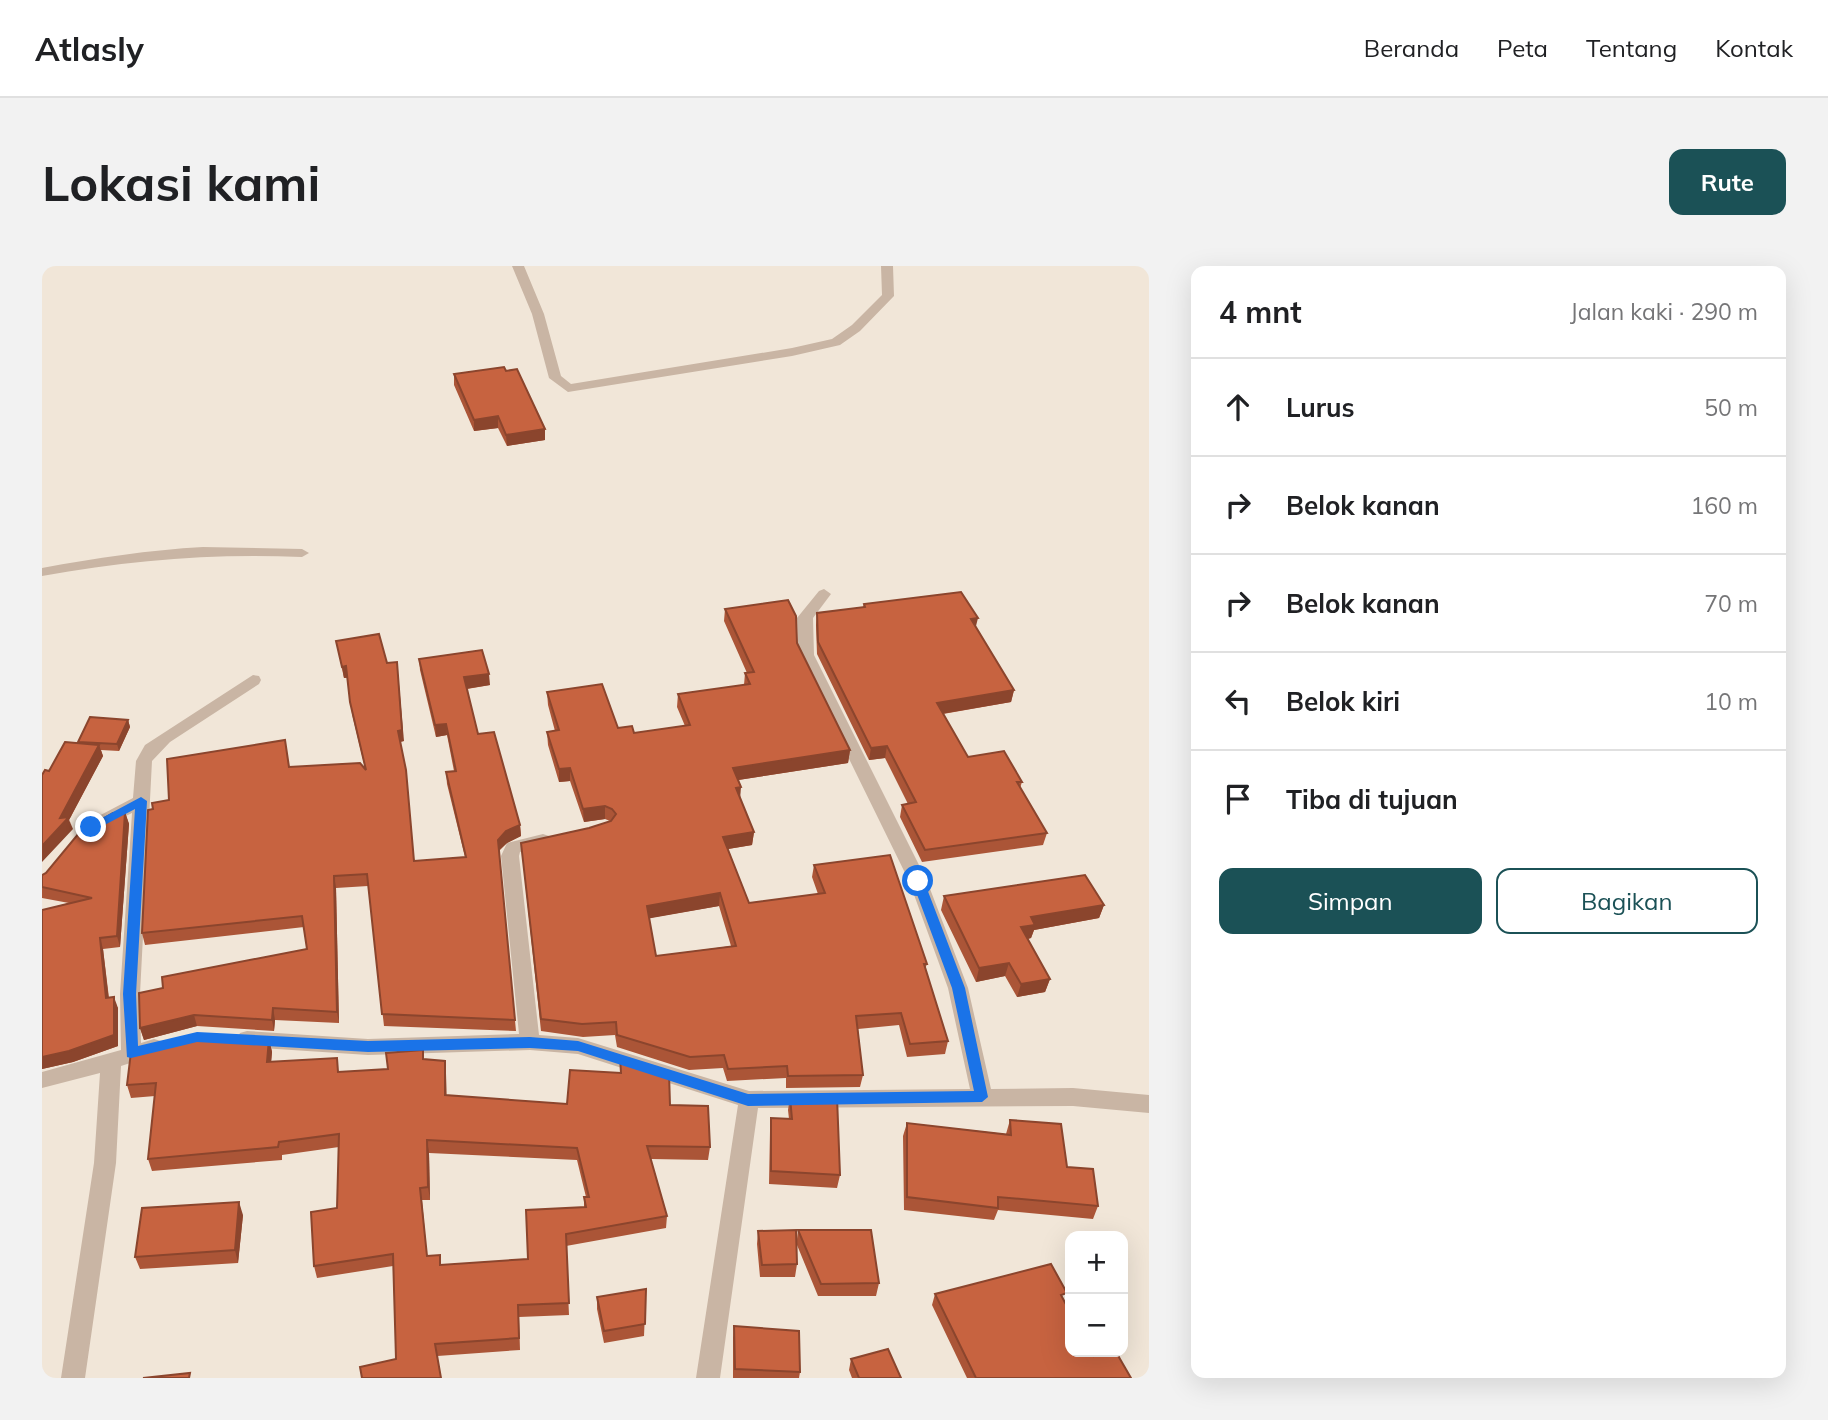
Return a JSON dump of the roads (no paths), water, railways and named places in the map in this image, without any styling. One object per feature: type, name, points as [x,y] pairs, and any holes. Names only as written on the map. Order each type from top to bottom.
[{"type":"street","points":[[518,266],[538,314],[555,378],[568,387],[792,352],[836,342],[856,328],[888,296],[887,266]]},
{"type":"street","points":[[42,572],[162,553],[238,549],[302,552]]},
{"type":"street","points":[[824,594],[805,618],[806,654],[918,881],[958,988],[982,1097]]},
{"type":"street","points":[[131,1053],[130,994],[144,761],[151,749],[253,680]]},
{"type":"street","points":[[83,832],[141,801]]},
{"type":"street","points":[[530,1042],[510,856],[513,848],[556,838]]},
{"type":"street","points":[[221,1038],[368,1046],[530,1042],[578,1046],[748,1100],[1086,1098],[1149,1104]]},
{"type":"street","points":[[42,1080],[177,1042]]},
{"type":"street","points":[[73,1378],[105,1163],[111,1061]]},
{"type":"street","points":[[708,1378],[748,1100]]}]
